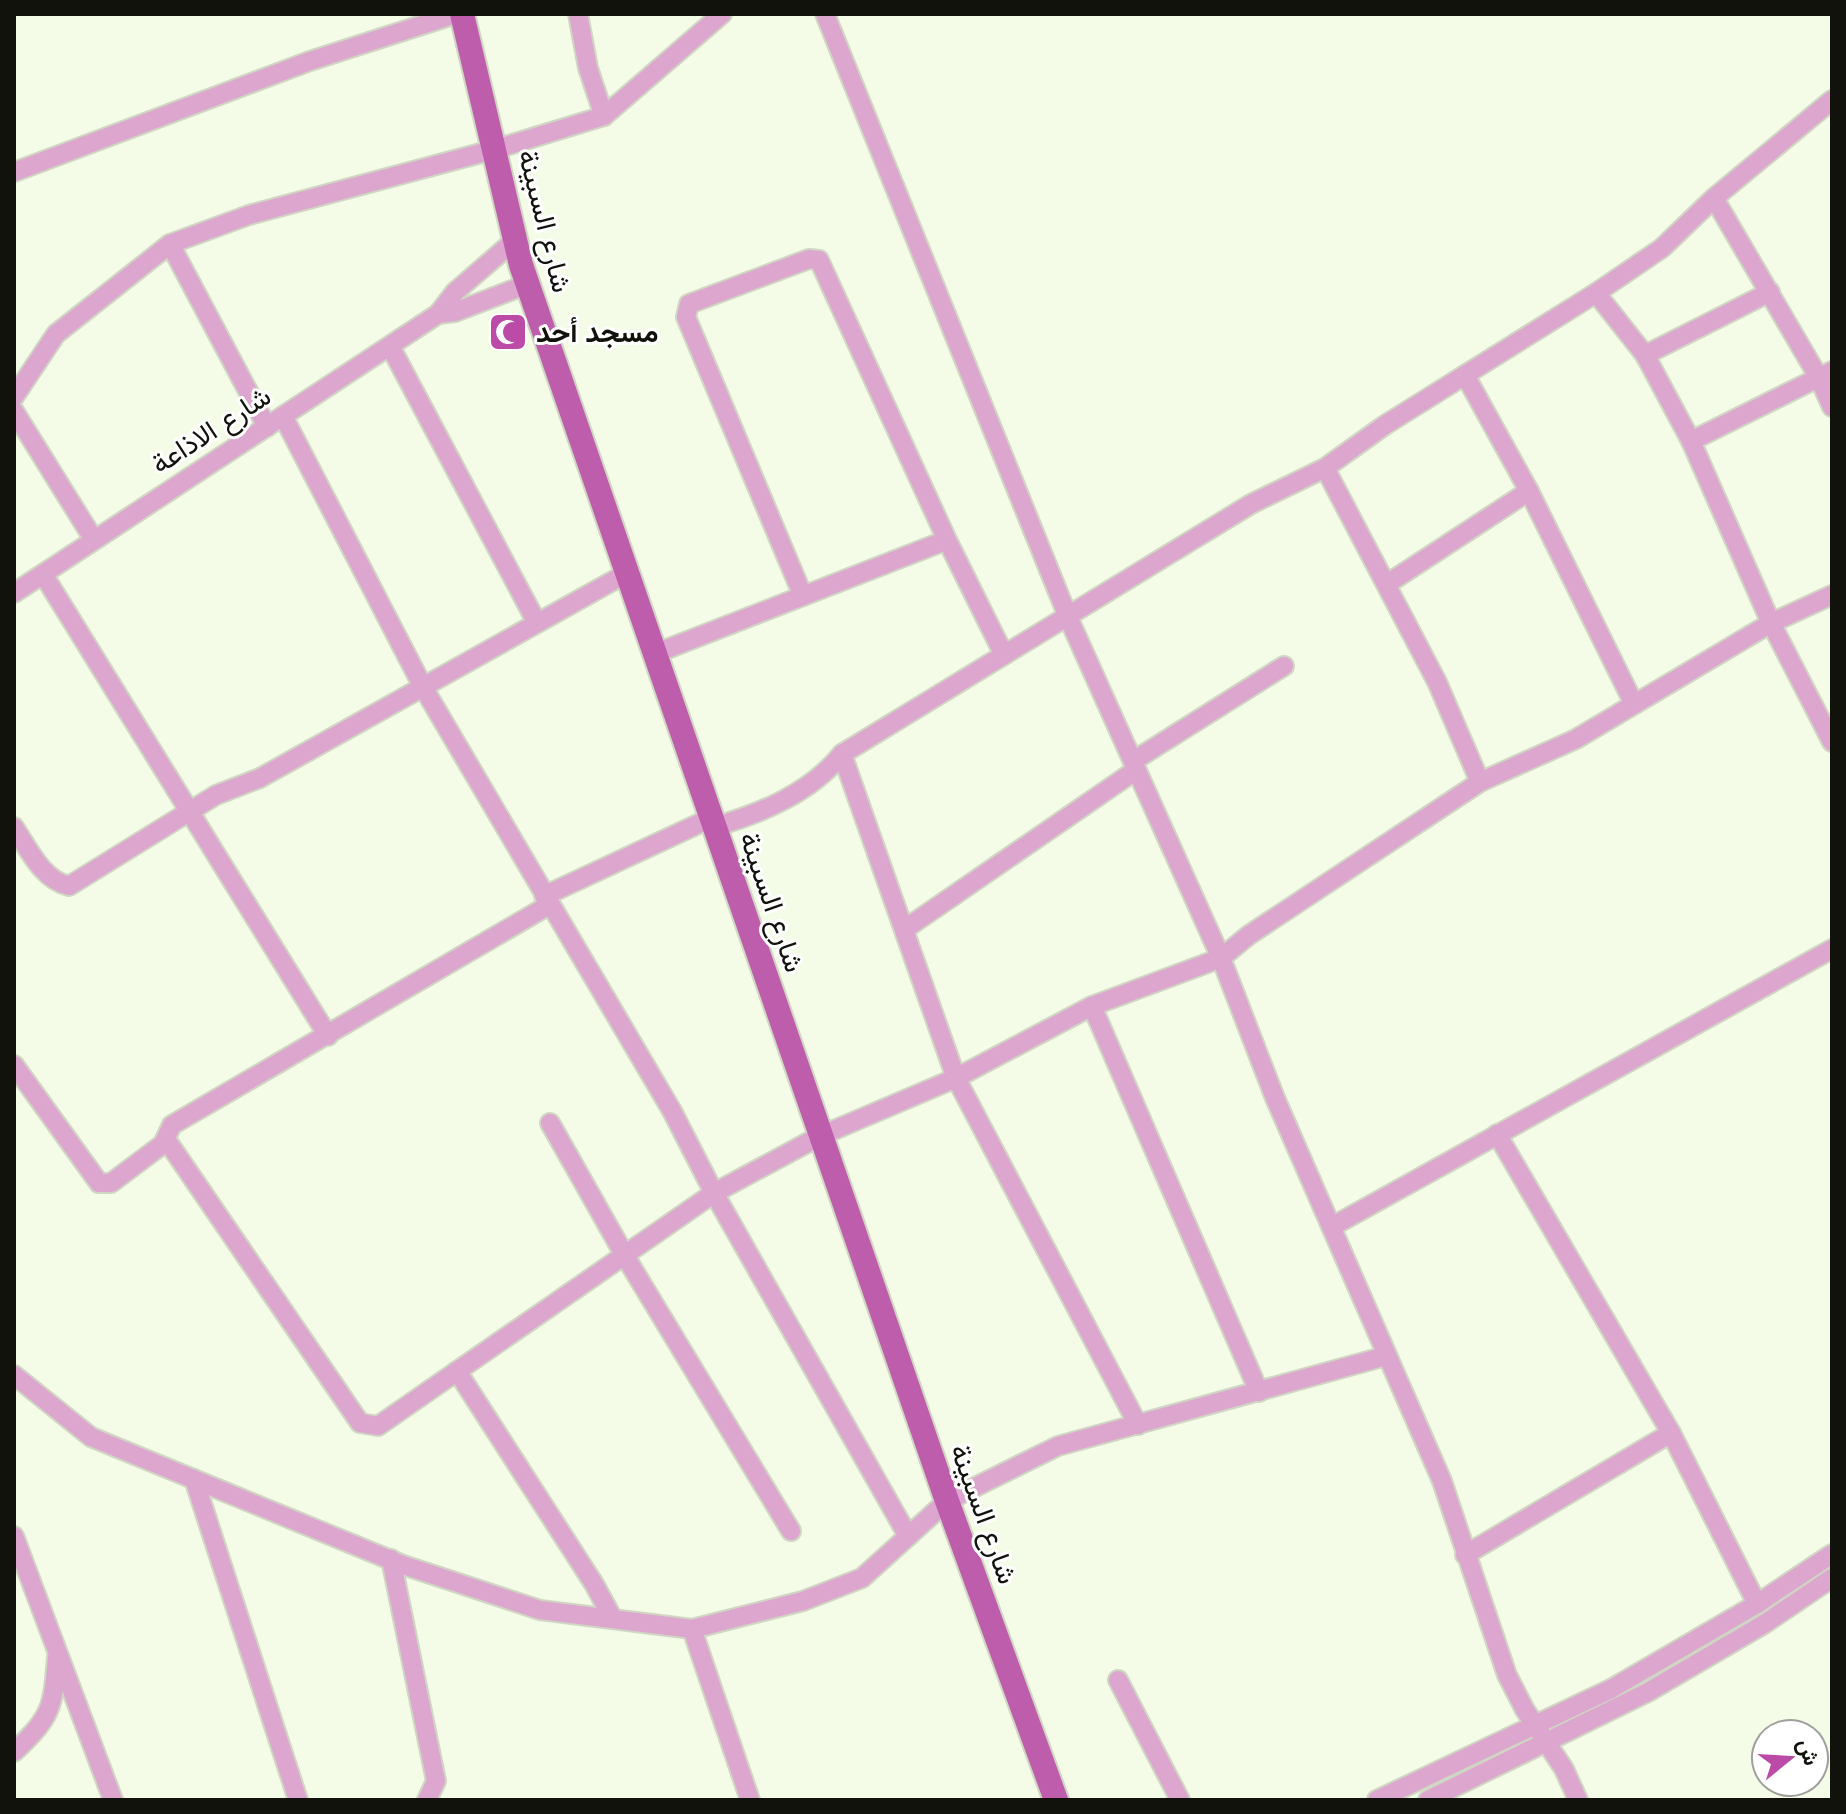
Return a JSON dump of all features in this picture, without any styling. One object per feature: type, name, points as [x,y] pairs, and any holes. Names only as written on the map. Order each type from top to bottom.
[{"type":"main road","name":"شارع السبينة","points":[[459,14],[496,149],[515,240],[528,284],[947,1501],[1056,1800]]},
{"type":"main road","points":[[987,1612],[1038,1800]]},
{"type":"street","points":[[14,172],[310,61],[459,14]]},
{"type":"street","points":[[578,14],[588,68],[604,116]]},
{"type":"street","points":[[14,397],[56,334],[170,244],[249,215],[496,149],[604,116],[700,22],[722,14]]},
{"type":"street","points":[[825,14],[1068,617],[1221,958],[1275,1098],[1442,1481],[1490,1633],[1507,1675],[1536,1727],[1549,1743],[1578,1800]]},
{"type":"street","points":[[14,1065],[99,1183],[111,1183],[163,1144],[172,1125],[328,1036],[546,901],[713,823],[757,813],[806,788],[828,771],[842,754],[1251,504],[1325,468],[1385,425],[1662,248],[1714,198],[1832,100]]},
{"type":"street","points":[[1714,198],[1770,292],[1826,375],[1832,407]]},
{"type":"street","name":"شارع الاذاعة","points":[[14,593],[438,314],[455,292],[515,240]]},
{"type":"street","points":[[170,244],[267,427]]},
{"type":"street","points":[[803,596],[686,317],[689,304],[809,259],[819,260],[947,540],[1004,655]]},
{"type":"street","name":"شارع الاذاعة","points":[[438,314],[455,312],[528,284]]},
{"type":"street","points":[[1645,355],[1770,292]]},
{"type":"street","points":[[1596,293],[1645,355],[1691,441],[1771,623],[1832,742]]},
{"type":"street","points":[[390,346],[537,623]]},
{"type":"street","points":[[1465,375],[1529,491],[1634,704]]},
{"type":"street","points":[[1691,441],[1826,375]]},
{"type":"street","points":[[14,411],[94,540]]},
{"type":"street","points":[[283,416],[423,687],[672,1111],[714,1193],[908,1536]]},
{"type":"street","points":[[1325,468],[1437,682],[1480,782]]},
{"type":"street","points":[[1387,584],[1529,491]]},
{"type":"street","points":[[654,654],[947,540]]},
{"type":"street","points":[[14,827],[44,871],[56,883],[69,886],[216,795],[260,778],[627,573]]},
{"type":"street","points":[[43,574],[328,1036]]},
{"type":"street","points":[[163,1144],[170,1145],[360,1423],[378,1426],[714,1193],[820,1136],[956,1078],[1092,1006],[1221,958],[1249,935],[1480,782],[1576,739],[1771,623],[1832,595]]},
{"type":"street","points":[[905,929],[1134,766],[1284,666]]},
{"type":"street","points":[[842,754],[956,1078],[1138,1425]]},
{"type":"street","points":[[1333,1226],[1832,949]]},
{"type":"street","points":[[1092,1006],[1259,1392]]},
{"type":"street","points":[[550,1123],[625,1256],[791,1531]]},
{"type":"street","points":[[1497,1134],[1671,1433],[1757,1604]]},
{"type":"street","points":[[18,1385],[91,1437],[391,1559],[540,1610],[692,1629],[803,1601],[862,1578],[947,1501],[1058,1446],[1386,1356]]},
{"type":"street","points":[[457,1371],[594,1584],[613,1619]]},
{"type":"street","points":[[1465,1555],[1671,1433]]},
{"type":"street","points":[[194,1479],[298,1800]]},
{"type":"street","points":[[14,1536],[113,1800]]},
{"type":"street","points":[[1377,1800],[1611,1689],[1757,1604],[1832,1554]]},
{"type":"street","points":[[391,1559],[436,1781],[427,1800]]},
{"type":"street","points":[[1428,1800],[1648,1692],[1764,1624],[1832,1578]]},
{"type":"street","points":[[692,1629],[750,1800]]},
{"type":"street","points":[[14,1752],[37,1730],[53,1706],[57,1651]]},
{"type":"street","points":[[1118,1680],[1180,1800]]},
{"type":"place","name":"مسجد أحد","points":[[508,332]]}]
